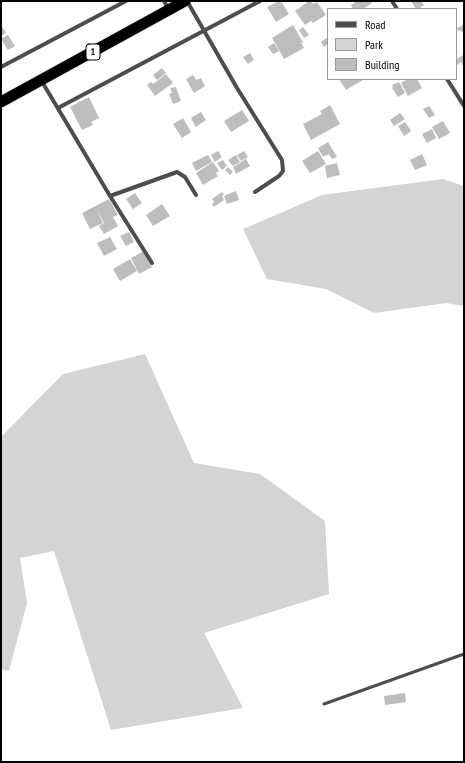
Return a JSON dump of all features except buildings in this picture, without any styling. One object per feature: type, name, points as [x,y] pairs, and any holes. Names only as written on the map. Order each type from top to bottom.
[{"type":"highway","name":"1","points":[[1,102],[167,6],[186,1]]},
{"type":"street","points":[[1,67],[126,1]]},
{"type":"street","points":[[186,1],[237,88],[282,160],[283,171],[279,176],[255,192]]},
{"type":"street","points":[[58,108],[260,1]]},
{"type":"street","points":[[41,80],[152,263]]},
{"type":"street","points":[[448,80],[464,106]]},
{"type":"street","points":[[110,196],[177,172],[186,177],[196,195]]},
{"type":"lane","points":[[324,704],[464,654]]},
{"type":"green space","points":[[443,179],[464,186],[464,306],[446,303],[374,313],[326,289],[267,279],[243,229],[322,195]]},
{"type":"green space","points":[[145,354],[194,463],[260,474],[325,521],[329,594],[204,633],[243,708],[111,730],[54,551],[20,558],[27,603],[9,671],[1,669],[1,437],[63,374]]}]
